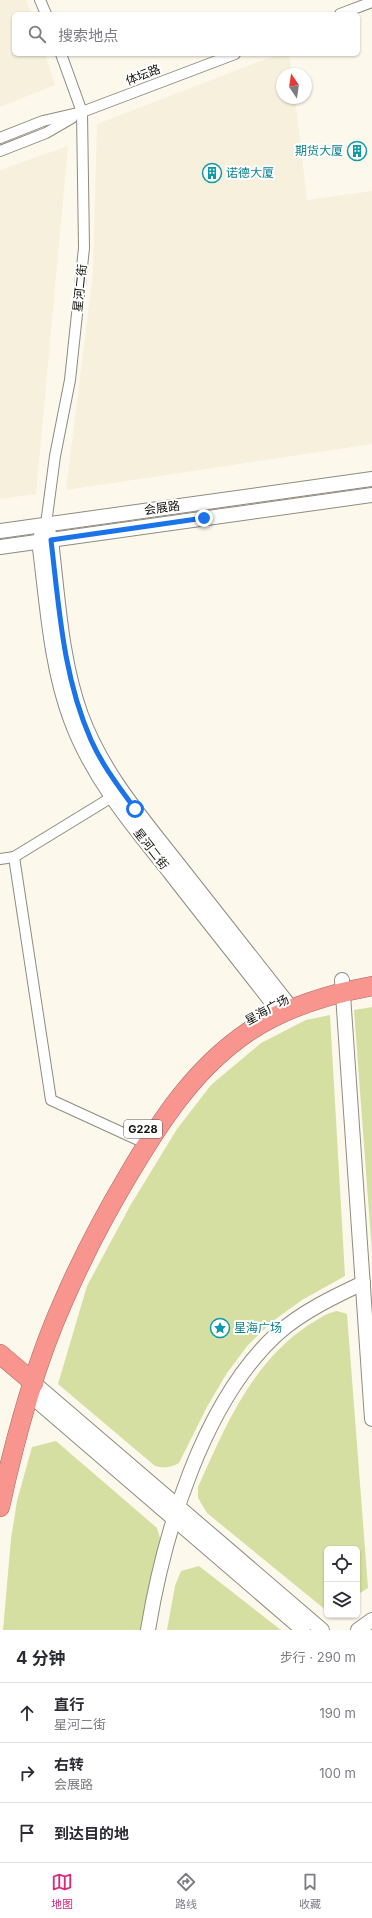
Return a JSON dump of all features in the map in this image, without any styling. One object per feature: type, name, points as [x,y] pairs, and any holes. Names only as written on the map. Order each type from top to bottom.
[{"type":"highway","name":"星海广场","points":[[343,986],[372,974]]},
{"type":"highway","name":"星海广场","points":[[0,1507],[43,1320],[75,1249],[99,1203],[142,1141],[170,1090],[196,1060],[228,1033],[283,1007],[322,985],[372,986]]},
{"type":"highway","points":[[0,1354],[27,1385]]},
{"type":"highway","points":[[0,1369],[27,1385]]},
{"type":"highway","name":"星海广场","points":[[0,1455],[27,1385]]},
{"type":"street","points":[[40,0],[45,12]]},
{"type":"street","points":[[345,12],[372,2]]},
{"type":"street","name":"星河二街","points":[[62,56],[82,112],[84,248],[70,380],[56,456],[45,540],[60,685],[70,718],[81,746],[97,776],[131,823],[283,1007]]},
{"type":"street","name":"体坛路","points":[[0,138],[42,121],[82,112],[230,56]]},
{"type":"street","name":"体坛路","points":[[0,151],[46,133],[82,112]]},
{"type":"street","name":"会展路","points":[[0,531],[372,479]]},
{"type":"street","name":"会展路","points":[[0,547],[372,495]]},
{"type":"street","name":"星河二街","points":[[45,540],[66,657],[80,714],[91,740],[107,770],[283,1007]]},
{"type":"street","points":[[0,859],[14,857],[112,797]]},
{"type":"street","points":[[14,857],[51,1100],[142,1141]]},
{"type":"street","points":[[343,986],[372,1419]]},
{"type":"street","points":[[148,1630],[160,1567],[177,1513],[200,1452],[234,1386],[251,1363],[278,1334],[295,1321],[329,1300],[363,1283]]},
{"type":"street","points":[[27,1385],[177,1513],[322,1630]]},
{"type":"street","points":[[177,1513],[303,1630]]},
{"type":"street","points":[[358,1630],[372,1620]]},
{"type":"shaded area","points":[[0,0],[26,0],[30,12],[12,12],[12,56],[46,56],[55,85],[0,107]]},
{"type":"shaded area","points":[[274,56],[289,56],[291,68],[276,68],[276,104],[296,104],[307,200],[372,191],[372,444],[66,490],[93,272],[97,124]]},
{"type":"shaded area","points":[[68,146],[36,494],[0,499],[0,170]]},
{"type":"green space","points":[[372,1007],[372,1253],[354,1010]]},
{"type":"green space","points":[[330,1015],[345,1276],[302,1300],[273,1321],[248,1345],[227,1373],[208,1405],[179,1463],[167,1467],[155,1466],[58,1384],[87,1286],[130,1206],[177,1129],[211,1085],[261,1043],[306,1020]]},
{"type":"green space","points":[[337,1311],[347,1314],[368,1588],[360,1593],[360,1546],[324,1546],[324,1609],[207,1513],[198,1498],[198,1487],[230,1420],[255,1378],[287,1341],[307,1326],[329,1313]]},
{"type":"green space","points":[[56,1441],[157,1528],[160,1538],[144,1630],[3,1630],[11,1539],[17,1501],[32,1447]]},
{"type":"green space","points":[[199,1566],[281,1630],[167,1630],[175,1586],[181,1571]]},
{"type":"place","name":"期货大厦","points":[[357,151]]},
{"type":"place","name":"诺德大厦","points":[[212,173]]},
{"type":"place","name":"星海广场","points":[[220,1328]]},
{"type":"route","points":[[135,809],[107,770],[91,740],[80,714],[66,657],[51,540],[204,518]]}]
